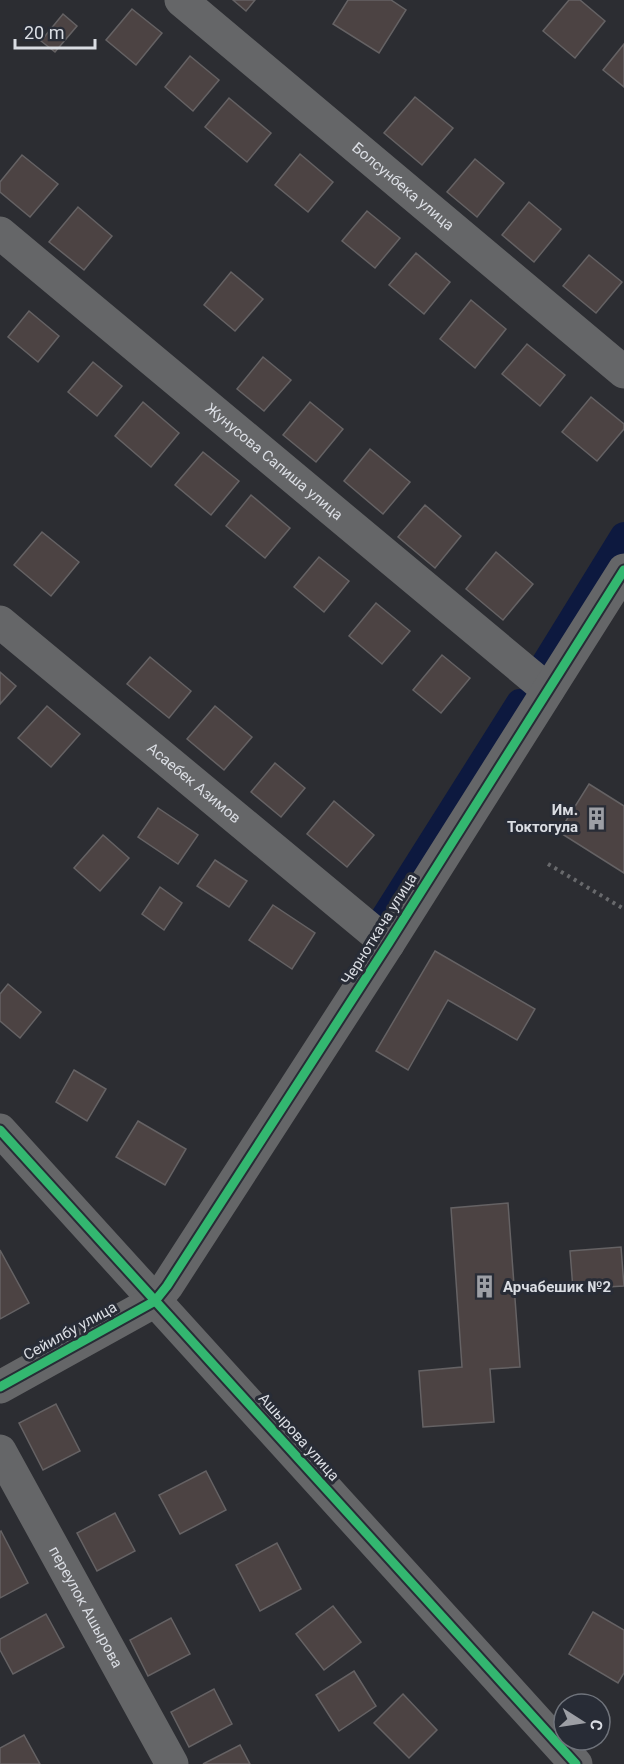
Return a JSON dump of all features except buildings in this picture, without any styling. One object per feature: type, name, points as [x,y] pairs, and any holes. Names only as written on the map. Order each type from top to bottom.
[{"type":"street","name":"Болсунбека улица","points":[[181,0],[624,372]]},
{"type":"street","name":"Жунусова Сапиша улица","points":[[0,233],[548,690]]},
{"type":"street","name":"Черноткача улица","points":[[155,1301],[388,944],[624,570]]},
{"type":"street","name":"Асаебек Азимов","points":[[0,622],[388,944]]},
{"type":"street","name":"Ашырова улица","points":[[0,1130],[576,1764]]},
{"type":"street","name":"Сейилбу улица","points":[[0,1387],[155,1301]]},
{"type":"street","name":"переулок Ашырова","points":[[0,1451],[171,1764]]},
{"type":"path","points":[[548,864],[624,909]]},
{"type":"waterway","points":[[545,664],[624,536]]},
{"type":"waterway","points":[[385,917],[520,703]]},
{"type":"cycle path","points":[[0,1387],[155,1301],[167,1286],[388,944],[624,570]]},
{"type":"cycle path","points":[[0,1130],[576,1764]]},
{"type":"place","name":"Им. Токтогула","points":[[596,819]]},
{"type":"place","name":"Арчабешик №2","points":[[485,1287]]}]
